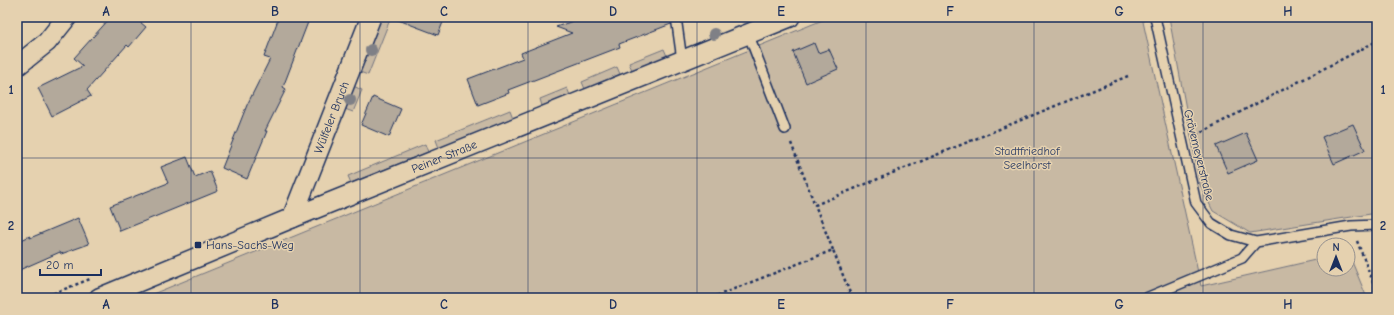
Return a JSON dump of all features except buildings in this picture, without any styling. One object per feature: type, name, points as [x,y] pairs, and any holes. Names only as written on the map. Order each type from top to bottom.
[{"type":"street","points":[[17,66],[47,42],[67,17]]},
{"type":"street","name":"Wülfeler Bruch","points":[[292,218],[371,17]]},
{"type":"street","name":"Peiner Straße","points":[[99,298],[292,218],[748,34],[781,19]]},
{"type":"lane","points":[[676,17],[682,60]]},
{"type":"lane","name":"Grävemeyerstraße","points":[[1155,17],[1196,203],[1210,223],[1231,235],[1256,242],[1351,226],[1377,225]]},
{"type":"lane","points":[[748,34],[786,129]]},
{"type":"lane","points":[[1146,298],[1242,258],[1256,242]]},
{"type":"path","points":[[1183,141],[1377,41]]},
{"type":"path","points":[[815,206],[1128,76]]},
{"type":"path","points":[[786,129],[852,298]]},
{"type":"path","points":[[1351,226],[1377,292]]},
{"type":"path","points":[[711,298],[833,250]]},
{"type":"green space","points":[[379,17],[391,17],[368,75],[357,71]]},
{"type":"green space","name":"Stadtfriedhof Seelhorst","points":[[830,17],[1142,17],[1201,286],[1316,260],[1316,277],[1356,277],[1356,271],[1367,298],[143,298]]},
{"type":"green space","points":[[1169,17],[1377,17],[1377,213],[1250,233],[1213,211],[1200,185]]},
{"type":"green space","points":[[664,49],[667,56],[632,70],[629,63]]},
{"type":"green space","points":[[617,67],[620,74],[585,89],[582,82]]},
{"type":"green space","points":[[351,85],[362,90],[353,112],[342,108]]},
{"type":"green space","points":[[567,88],[570,95],[542,106],[540,99]]},
{"type":"green space","points":[[510,110],[513,118],[439,148],[436,140]]},
{"type":"green space","points":[[425,144],[428,152],[351,183],[348,176]]},
{"type":"place","name":"Hans-Sachs-Weg","points":[[198,245]]}]
